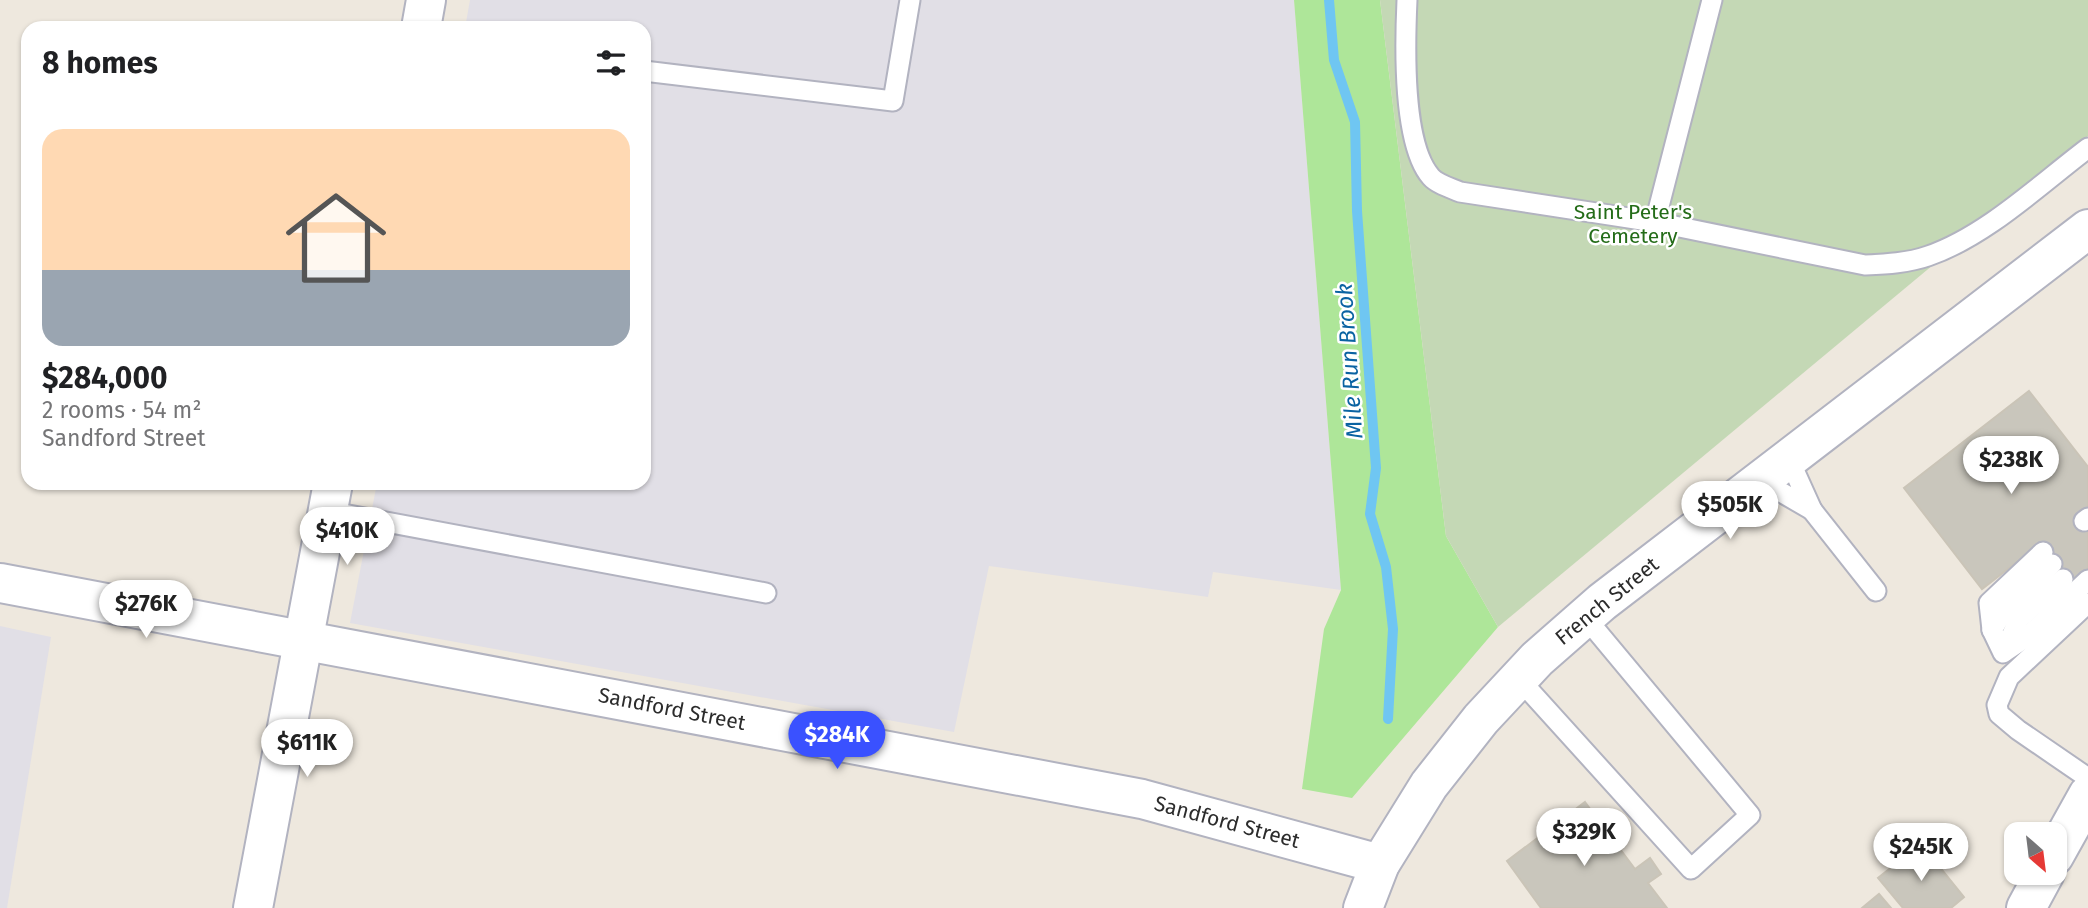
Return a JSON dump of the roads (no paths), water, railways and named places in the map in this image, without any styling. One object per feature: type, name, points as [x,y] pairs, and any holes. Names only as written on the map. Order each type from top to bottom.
[{"type":"street","points":[[422,21],[426,0]]},
{"type":"street","name":"French Street","points":[[1363,908],[1380,864],[1429,785],[1481,719],[1537,659],[1585,617],[2088,229]]},
{"type":"street","points":[[253,908],[330,497]]},
{"type":"street","name":"Sandford Street","points":[[0,583],[1142,799],[1380,864]]},
{"type":"street","points":[[2067,833],[2088,795]]},
{"type":"street","points":[[2026,908],[2038,886]]},
{"type":"lane","points":[[651,72],[892,101],[910,0]]},
{"type":"lane","points":[[1407,0],[1404,58],[1416,150],[1432,178],[1460,192],[1655,222],[1864,265],[1895,264],[1928,257],[1986,226],[2088,148]]},
{"type":"lane","points":[[1655,222],[1712,0]]},
{"type":"lane","points":[[1775,470],[1812,510],[1876,591]]},
{"type":"lane","points":[[1775,470],[1812,510]]},
{"type":"lane","points":[[330,497],[766,593]]},
{"type":"lane","points":[[2003,653],[2053,565],[2006,608],[1992,630],[2003,653],[2009,677]]},
{"type":"lane","points":[[2003,653],[2028,636],[2088,580]]},
{"type":"lane","points":[[2088,603],[2009,677],[1997,705],[1999,714],[2018,730],[2088,778]]},
{"type":"lane","points":[[1519,679],[1691,869],[1750,815],[1585,617]]},
{"type":"waterway","name":"Mile Run Brook","points":[[1329,0],[1334,60],[1355,122],[1357,211],[1376,468],[1370,514],[1386,567],[1393,629],[1388,719]]},
{"type":"park label","name":"Saint Peter's Cemetery","points":[[1633,224]]}]
